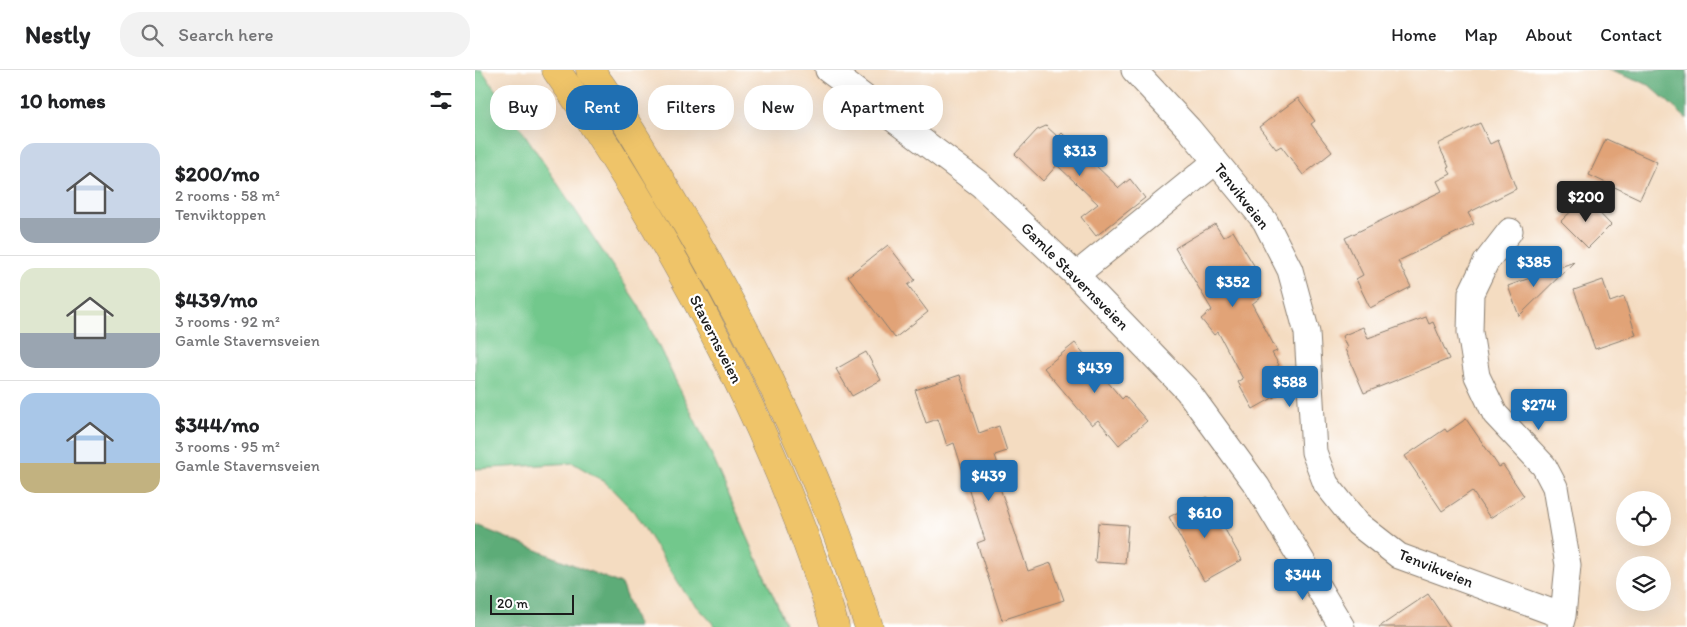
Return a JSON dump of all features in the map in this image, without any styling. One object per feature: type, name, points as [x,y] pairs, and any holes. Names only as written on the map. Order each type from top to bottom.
[{"type":"main road","name":"Stavernsveien","points":[[556,70],[609,150],[653,222],[706,317],[735,374],[793,503],[819,575],[835,627]]},
{"type":"main road","name":"Stavernsveien","points":[[590,70],[653,167],[733,306],[802,449],[844,554],[869,627]]},
{"type":"street","name":"Gamle Stavernsveien","points":[[828,70],[981,185],[1076,275],[1187,390],[1257,486],[1342,627]]},
{"type":"street","name":"Tenvikveien","points":[[1134,70],[1189,129],[1265,221],[1290,270],[1307,334],[1314,452],[1326,484],[1357,524],[1399,556],[1561,622]]},
{"type":"street","points":[[1076,275],[1215,162]]},
{"type":"street","points":[[1510,231],[1486,262],[1471,293],[1470,332],[1477,376],[1495,414],[1544,466],[1555,487],[1568,565],[1561,622]]},
{"type":"green space","points":[[475,70],[482,70],[492,85],[490,85],[490,130],[522,130],[639,306],[710,451],[787,627],[716,627],[685,593],[634,512],[605,482],[573,463],[475,469]]},
{"type":"green space","points":[[1608,70],[1687,70],[1687,119],[1649,85]]},
{"type":"green space","points":[[475,525],[621,584],[638,627],[475,627]]},
{"type":"building","points":[[1298,98],[1315,121],[1311,124],[1332,152],[1303,175],[1281,146],[1276,149],[1259,127]]},
{"type":"building","points":[[1480,123],[1490,144],[1498,140],[1516,189],[1468,213],[1474,224],[1398,261],[1411,287],[1370,308],[1356,279],[1363,275],[1345,238],[1442,191],[1437,181],[1451,174],[1438,144]]},
{"type":"building","points":[[1046,126],[1058,137],[1062,133],[1119,188],[1130,179],[1145,198],[1096,236],[1081,217],[1098,204],[1057,165],[1043,181],[1015,154],[1037,130]]},
{"type":"building","points":[[1606,139],[1657,162],[1640,199],[1589,175]]},
{"type":"building","points":[[1585,198],[1611,225],[1588,248],[1561,221]]},
{"type":"building","points":[[1215,224],[1223,237],[1233,231],[1255,267],[1244,273],[1262,296],[1252,304],[1277,351],[1272,353],[1279,365],[1266,373],[1278,395],[1253,409],[1238,382],[1243,379],[1218,332],[1214,335],[1201,319],[1212,310],[1175,248]]},
{"type":"building","points":[[888,245],[915,280],[908,285],[928,312],[895,338],[848,276]]},
{"type":"building","points":[[1574,262],[1519,316],[1508,286]]},
{"type":"building","points":[[1603,280],[1610,302],[1624,297],[1636,335],[1595,349],[1574,290]]},
{"type":"building","points":[[1426,317],[1429,324],[1433,322],[1449,359],[1364,393],[1345,349],[1347,348],[1342,336],[1363,327],[1368,338]]},
{"type":"building","points":[[1075,343],[1122,399],[1125,396],[1147,421],[1119,445],[1098,420],[1092,425],[1044,368]]},
{"type":"building","points":[[866,352],[881,380],[852,396],[836,369]]},
{"type":"building","points":[[960,375],[979,433],[999,426],[1007,451],[995,455],[999,468],[994,470],[1028,571],[1051,563],[1064,600],[1002,620],[977,543],[985,540],[954,443],[947,446],[938,419],[926,423],[915,390]]},
{"type":"building","points":[[1466,419],[1499,467],[1503,465],[1524,496],[1490,518],[1472,491],[1442,511],[1405,456],[1445,429],[1447,432]]},
{"type":"building","points":[[1207,497],[1242,560],[1204,581],[1169,517]]},
{"type":"building","points":[[1098,523],[1128,525],[1125,564],[1095,562]]},
{"type":"building","points":[[1428,594],[1450,627],[1379,627]]}]
